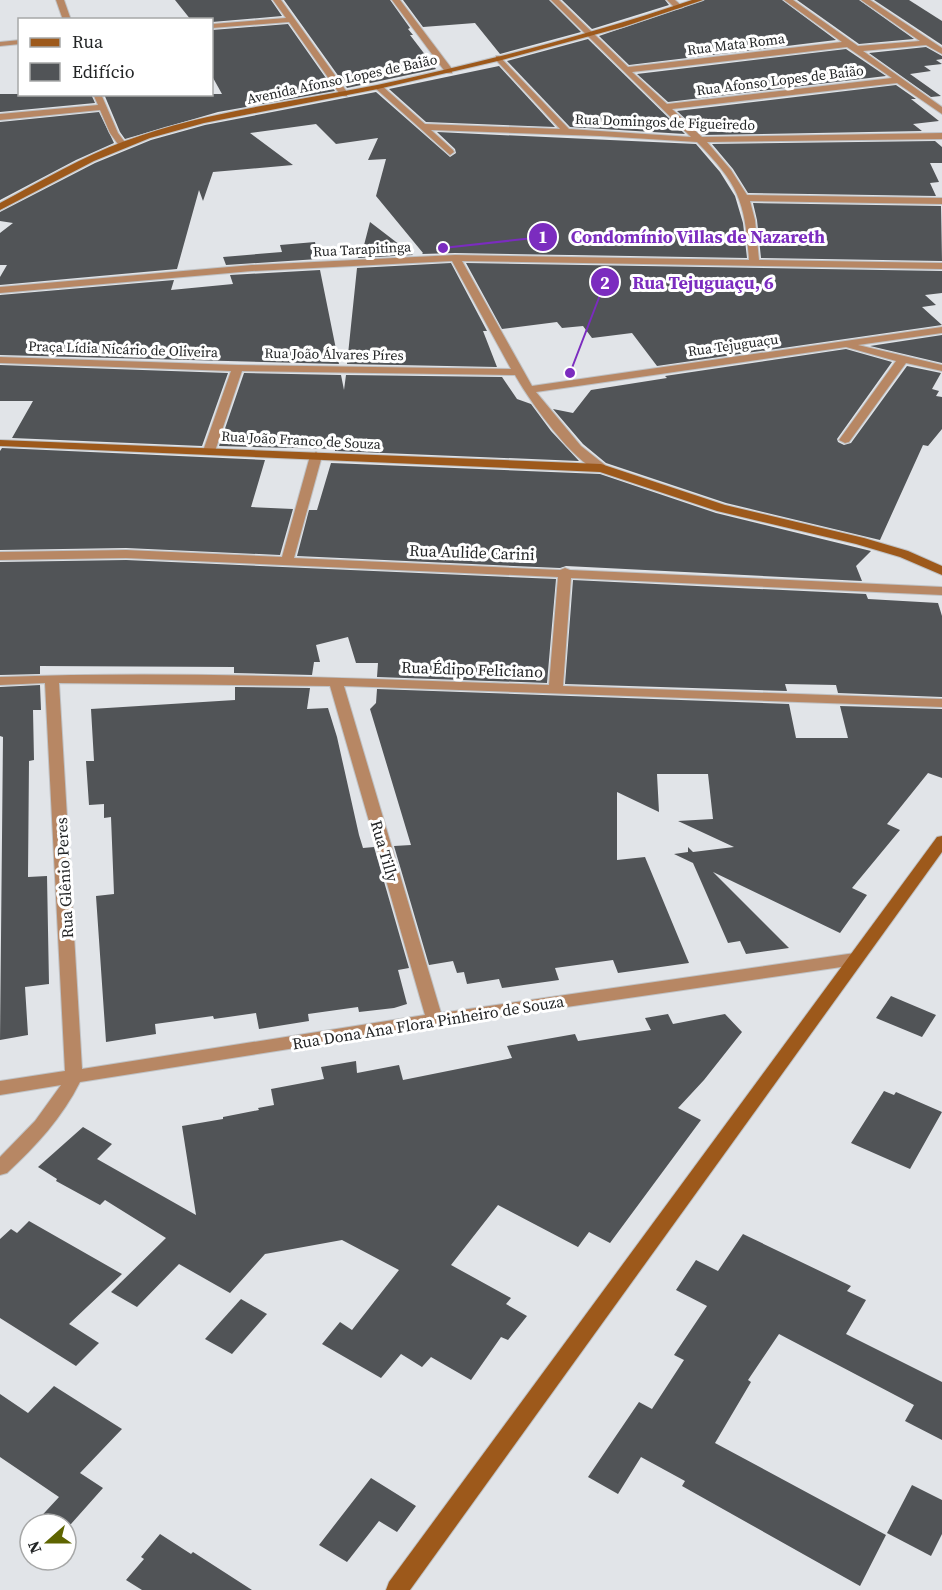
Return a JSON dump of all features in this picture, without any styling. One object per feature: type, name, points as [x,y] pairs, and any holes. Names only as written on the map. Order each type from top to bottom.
[{"type":"street","points":[[60,0],[66,18]]},
{"type":"street","points":[[276,0],[344,94]]},
{"type":"street","points":[[396,0],[449,70]]},
{"type":"street","points":[[555,0],[587,34],[699,140],[728,173],[744,198],[750,225],[754,264]]},
{"type":"street","points":[[670,0],[679,7]]},
{"type":"street","name":"Avenida Afonso Lopes de Baião","points":[[0,207],[73,167],[145,136],[198,122],[378,87],[499,58],[699,0]]},
{"type":"street","points":[[788,0],[942,111]]},
{"type":"street","points":[[866,0],[942,52]]},
{"type":"street","points":[[213,26],[290,20]]},
{"type":"street","points":[[0,44],[18,42]]},
{"type":"street","name":"Rua Mata Roma","points":[[626,70],[852,47],[929,42]]},
{"type":"street","points":[[499,58],[567,132]]},
{"type":"street","name":"Rua Afonso Lopes de Baião","points":[[665,107],[899,80]]},
{"type":"street","points":[[378,87],[450,152]]},
{"type":"street","points":[[99,96],[114,133],[123,145]]},
{"type":"street","points":[[0,117],[103,107]]},
{"type":"street","name":"Rua Domingos de Figueiredo","points":[[423,127],[699,140],[942,136]]},
{"type":"street","points":[[744,198],[942,201]]},
{"type":"street","points":[[455,258],[529,390],[552,422],[601,468]]},
{"type":"street","name":"Rua Tarapitinga","points":[[0,290],[252,268],[455,258],[942,266]]},
{"type":"street","name":"Rua Tejuguaçu","points":[[529,390],[942,330]]},
{"type":"street","points":[[843,344],[942,368]]},
{"type":"street","points":[[845,440],[903,359]]},
{"type":"street","name":"Praça Lídia Nicário de Oliveira","points":[[2,362],[238,368]]},
{"type":"street","points":[[209,451],[238,368]]},
{"type":"street","name":"Rua João Álvares Píres","points":[[238,368],[517,372]]},
{"type":"street","name":"Rua João Franco de Souza","points":[[0,443],[601,468],[721,508],[860,541],[904,554],[942,571]]},
{"type":"street","points":[[287,561],[316,456]]},
{"type":"street","name":"Rua Aulide Carini","points":[[0,556],[126,554],[565,572],[942,591]]},
{"type":"street","points":[[556,690],[565,572]]},
{"type":"street","name":"Rua Édipo Feliciano","points":[[0,681],[52,679],[336,682],[942,703]]},
{"type":"street","name":"Rua Glênio Peres","points":[[52,679],[74,1077]]},
{"type":"street","name":"Rua Tilly","points":[[336,682],[435,1020]]},
{"type":"street","points":[[397,1590],[942,842]]},
{"type":"street","name":"Rua Dona Ana Flora Pinheiro de Souza","points":[[0,1088],[435,1020],[855,959]]},
{"type":"street","points":[[0,1168],[48,1121],[63,1100],[74,1077]]},
{"type":"building","points":[[175,0],[271,0],[282,16],[213,22],[213,18],[189,18]]},
{"type":"building","points":[[284,0],[390,0],[410,28],[408,29],[413,35],[410,35],[436,69],[347,88]]},
{"type":"building","points":[[403,0],[549,0],[581,32],[500,54],[475,23],[423,27]]},
{"type":"building","points":[[562,0],[665,0],[669,5],[592,29]]},
{"type":"building","points":[[705,0],[782,0],[836,40],[629,65],[599,36]]},
{"type":"building","points":[[797,0],[859,0],[914,39],[859,44]]},
{"type":"building","points":[[874,0],[909,0],[942,21],[942,45]]},
{"type":"building","points":[[288,24],[335,91],[218,112],[125,139],[105,96],[213,96],[213,94],[222,94],[213,78],[213,30]]},
{"type":"building","points":[[588,39],[685,134],[570,127],[507,61]]},
{"type":"building","points":[[926,47],[942,56],[942,59],[936,60],[942,64],[924,66],[931,71],[910,74],[941,96],[931,97],[869,53]]},
{"type":"building","points":[[846,49],[886,76],[668,102],[637,74]]},
{"type":"building","points":[[499,66],[555,127],[426,122],[389,89]]},
{"type":"building","points":[[896,85],[916,99],[911,99],[939,121],[913,124],[922,131],[703,135],[677,111]]},
{"type":"building","points":[[376,92],[450,157],[456,153],[455,149],[437,132],[696,144],[720,172],[735,196],[743,223],[747,258],[422,254],[376,196],[386,159],[368,160],[378,138],[336,144],[316,124],[250,133],[293,165],[213,172],[203,201],[199,190],[177,269],[0,285],[0,277],[7,265],[0,265],[0,233],[13,223],[0,221],[0,212],[95,163],[151,140],[205,125]]},
{"type":"building","points":[[0,94],[92,96],[95,103],[0,112]]},
{"type":"building","points":[[99,112],[114,143],[0,200],[0,122]]},
{"type":"building","points":[[935,141],[942,147],[942,163],[930,163],[939,182],[930,183],[936,196],[748,193],[733,169],[712,144]]},
{"type":"building","points":[[753,203],[941,206],[942,261],[761,258]]},
{"type":"building","points":[[370,222],[413,255],[358,258],[359,249],[363,249]]},
{"type":"building","points":[[315,242],[318,259],[226,265],[223,257],[282,252],[280,245]]},
{"type":"building","points":[[451,263],[487,331],[483,331],[497,367],[347,364],[357,268]]},
{"type":"building","points":[[466,263],[942,271],[942,293],[925,295],[936,305],[922,307],[942,325],[657,366],[632,333],[592,338],[583,326],[562,328],[557,322],[502,329]]},
{"type":"building","points":[[320,270],[339,364],[0,355],[0,295],[174,280],[171,290],[233,284],[230,275]]},
{"type":"building","points":[[942,335],[942,363],[870,346]]},
{"type":"building","points":[[846,349],[892,362],[837,439],[844,445],[851,443],[907,366],[941,373],[932,389],[939,391],[936,396],[942,397],[942,429],[928,446],[923,445],[880,540],[726,503],[606,463],[583,444],[553,409],[573,413],[591,390],[667,378],[665,376]]},
{"type":"building","points":[[0,365],[228,373],[202,446],[12,438],[33,401],[0,401]]},
{"type":"building","points":[[244,373],[341,375],[344,390],[346,375],[502,377],[517,399],[531,404],[551,431],[579,461],[335,451],[335,449],[219,446]]},
{"type":"building","points":[[2,448],[265,460],[251,507],[293,509],[280,555],[126,548],[0,550],[0,451]]},
{"type":"building","points":[[331,463],[600,474],[716,513],[871,551],[856,566],[862,581],[566,566],[560,568],[297,556],[309,510],[317,510]]},
{"type":"building","points":[[126,560],[556,579],[547,683],[377,677],[378,663],[356,663],[348,637],[316,645],[320,662],[314,662],[312,675],[234,673],[234,667],[40,666],[40,674],[0,675],[0,562]]},
{"type":"building","points":[[573,580],[866,594],[868,599],[938,603],[942,616],[942,697],[838,693],[836,685],[785,684],[787,691],[565,684]]},
{"type":"building","points":[[40,685],[41,710],[33,710],[34,760],[29,761],[28,877],[47,876],[49,984],[25,987],[28,1035],[0,1040],[3,737],[0,736],[0,687]]},
{"type":"building","points":[[235,687],[310,688],[307,709],[328,708],[363,848],[374,847],[409,968],[398,970],[407,1004],[394,1008],[359,1012],[358,1007],[308,1014],[309,1021],[259,1029],[256,1013],[214,1019],[213,1016],[155,1024],[156,1034],[106,1042],[96,896],[114,894],[111,817],[104,818],[104,804],[89,805],[86,761],[94,761],[91,709],[235,700]]},
{"type":"building","points":[[377,689],[789,704],[796,738],[848,738],[840,706],[942,709],[942,778],[928,773],[887,824],[900,830],[852,888],[867,895],[840,933],[713,872],[789,948],[746,954],[740,941],[728,943],[693,863],[674,854],[688,852],[688,847],[693,852],[734,847],[678,821],[713,819],[708,774],[657,774],[659,812],[617,792],[617,860],[645,857],[689,963],[618,973],[613,960],[555,968],[559,980],[502,988],[499,979],[467,984],[464,972],[457,973],[453,961],[429,965],[394,846],[411,845],[370,709],[376,703]]},
{"type":"building","points":[[891,996],[936,1015],[922,1037],[876,1018]]},
{"type":"building","points":[[668,1014],[673,1024],[725,1014],[742,1032],[704,1080],[678,1108],[701,1120],[610,1243],[589,1232],[578,1247],[498,1205],[451,1265],[511,1298],[506,1304],[527,1316],[508,1340],[501,1337],[471,1380],[431,1357],[422,1367],[401,1354],[381,1378],[322,1344],[340,1322],[352,1330],[399,1270],[342,1240],[265,1254],[230,1293],[179,1264],[137,1307],[111,1292],[166,1238],[105,1200],[100,1205],[56,1181],[57,1179],[38,1167],[83,1127],[112,1144],[97,1159],[196,1215],[182,1126],[223,1119],[223,1117],[274,1105],[271,1089],[324,1079],[321,1067],[356,1061],[357,1073],[399,1065],[403,1080],[512,1058],[507,1046],[575,1034],[578,1041],[651,1030],[645,1018]]},
{"type":"building","points":[[884,1091],[894,1095],[896,1092],[942,1112],[910,1169],[851,1143]]},
{"type":"building","points":[[29,1221],[122,1274],[69,1324],[99,1343],[76,1366],[0,1318],[0,1239],[11,1229],[17,1233]]},
{"type":"building","points":[[743,1234],[851,1286],[847,1291],[866,1300],[846,1334],[942,1382],[942,1440],[905,1421],[914,1405],[779,1334],[748,1380],[751,1382],[715,1443],[886,1535],[860,1586],[682,1486],[685,1481],[641,1457],[618,1494],[588,1477],[639,1402],[652,1409],[684,1360],[674,1355],[707,1306],[676,1290],[696,1260],[718,1271]]},
{"type":"building","points":[[241,1299],[267,1314],[232,1354],[205,1339]]},
{"type":"building","points":[[54,1386],[122,1429],[80,1473],[103,1488],[78,1516],[78,1512],[45,1512],[59,1497],[0,1457],[0,1394],[28,1413]]},
{"type":"building","points":[[371,1478],[416,1506],[397,1532],[379,1521],[347,1562],[319,1545]]},
{"type":"building","points":[[912,1485],[942,1500],[942,1534],[931,1556],[887,1533]]},
{"type":"building","points":[[160,1534],[252,1590],[142,1590],[126,1580],[144,1559],[141,1557]]},
{"type":"place","name":"Condomínio Villas de Nazareth","points":[[443,248]]},
{"type":"place","name":"Rua Tejuguaçu, 6","points":[[570,373]]}]
